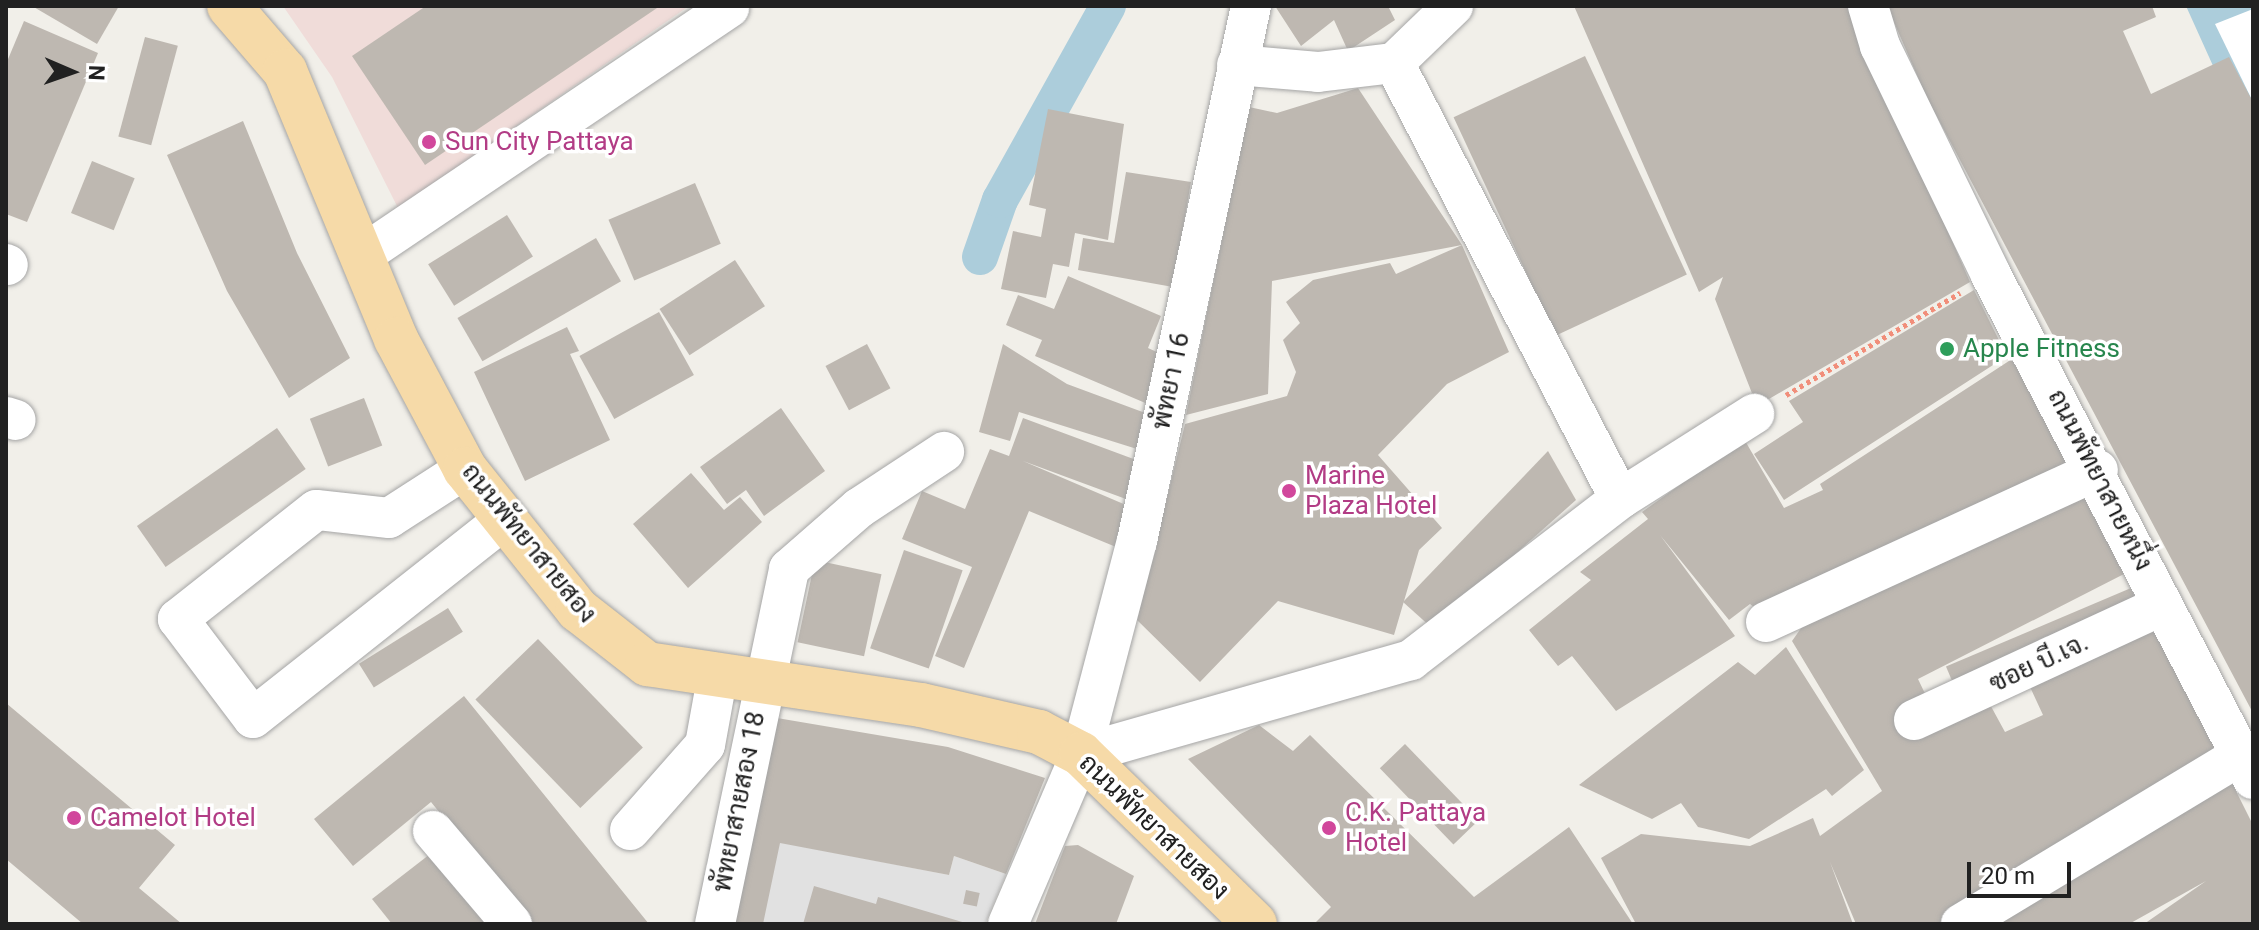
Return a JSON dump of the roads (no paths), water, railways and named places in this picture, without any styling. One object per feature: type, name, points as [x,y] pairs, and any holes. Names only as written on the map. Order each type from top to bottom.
[{"type":"main road","name":"ถนนพัทยาสายสอง","points":[[229,6],[285,71],[396,339],[465,469],[504,520],[612,639],[647,664],[717,679],[761,680],[1039,732],[1081,754],[1255,924]]},
{"type":"street","name":"พัทยา 16","points":[[1008,924],[1081,754],[1137,541],[1251,6]]},
{"type":"street","points":[[1237,65],[1318,72],[1394,63],[1453,6]]},
{"type":"street","name":"ถนนพัทยาสายหนึ่ง","points":[[1868,6],[1880,46],[1991,275],[2098,470],[2247,768]]},
{"type":"street","points":[[361,256],[729,8]]},
{"type":"street","points":[[1394,63],[1620,499]]},
{"type":"street","points":[[1081,754],[1411,660],[1620,499],[1754,414]]},
{"type":"street","name":"พัทยาสายสอง 18","points":[[715,924],[761,680],[789,569],[859,508],[944,452]]},
{"type":"street","points":[[465,469],[389,518],[316,510],[178,619],[253,718],[504,520]]},
{"type":"street","points":[[1766,622],[2098,470]]},
{"type":"street","name":"ซอย บี.เจ.","points":[[1914,720],[2163,605]]},
{"type":"street","points":[[630,830],[705,745],[717,679]]},
{"type":"street","points":[[1961,924],[2247,768]]},
{"type":"street","points":[[433,831],[512,924]]},
{"type":"water","points":[[2186,6],[2253,6],[2253,155],[2251,150]]},
{"type":"waterway","points":[[980,257],[1000,200],[1108,6]]},
{"type":"place","name":"Sun City Pattaya","points":[[429,142]]},
{"type":"place","name":"Apple Fitness","points":[[1947,349]]},
{"type":"place","name":"Marine Plaza Hotel","points":[[1289,491]]},
{"type":"place","name":"Camelot Hotel","points":[[74,818]]},
{"type":"place","name":"C.K. Pattaya Hotel","points":[[1329,828]]}]
